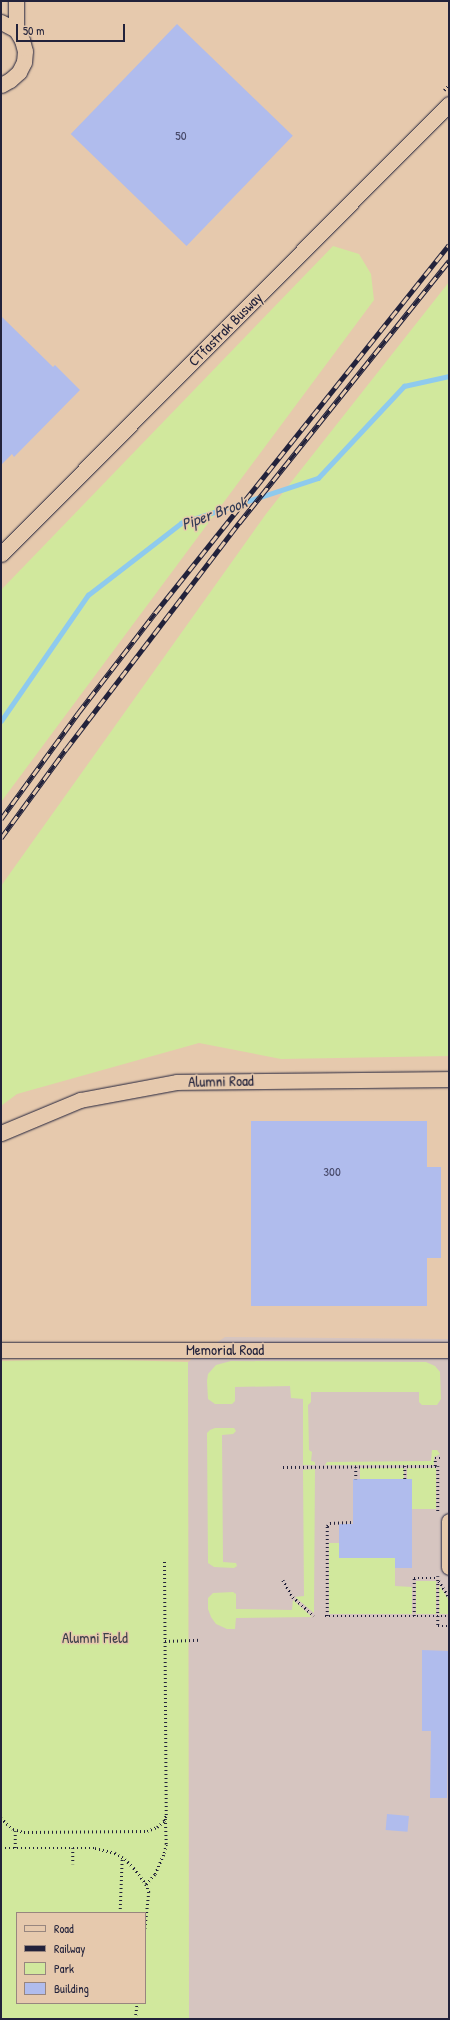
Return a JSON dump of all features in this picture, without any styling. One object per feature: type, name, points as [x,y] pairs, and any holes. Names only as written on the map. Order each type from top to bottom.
[{"type":"street","points":[[1,84],[14,76],[24,62],[25,51],[22,40],[16,30],[16,1]]},
{"type":"street","points":[[1,22],[16,30]]},
{"type":"street","name":"CTfastrak Busway","points":[[1,554],[449,104]]},
{"type":"street","name":"Alumni Road","points":[[1,1133],[80,1100],[177,1082],[449,1079]]},
{"type":"street","name":"Memorial Road","points":[[1,1350],[449,1350]]},
{"type":"street","points":[[449,1521],[449,1567]]},
{"type":"path","points":[[283,1467],[437,1466],[435,1458],[441,1458]]},
{"type":"path","points":[[405,1466],[405,1479]]},
{"type":"path","points":[[356,1467],[356,1479]]},
{"type":"path","points":[[351,1522],[330,1523],[327,1526],[326,1616],[449,1616]]},
{"type":"path","points":[[146,1884],[155,1874],[164,1853],[166,1844],[164,1559]]},
{"type":"path","points":[[414,1616],[414,1578],[438,1578]]},
{"type":"path","points":[[438,1578],[449,1597]]},
{"type":"path","points":[[438,1578],[438,1626],[449,1626]]},
{"type":"path","points":[[283,1580],[293,1597],[314,1616]]},
{"type":"path","points":[[165,1641],[200,1640]]},
{"type":"path","points":[[1,1818],[15,1830],[24,1832],[146,1831],[157,1828],[165,1818]]},
{"type":"path","points":[[15,1830],[15,1848]]},
{"type":"path","points":[[1,1848],[105,1849],[122,1857],[134,1868],[146,1884],[149,1892],[146,1920]]},
{"type":"path","points":[[73,1848],[73,1864]]},
{"type":"path","points":[[120,1909],[122,1857]]},
{"type":"path","points":[[135,2019],[137,2004]]},
{"type":"shaded area","points":[[225,1337],[449,1339],[449,2019],[189,2019],[188,1362]]},
{"type":"green space","points":[[333,246],[359,254],[371,274],[374,300],[1,802],[1,590]]},
{"type":"green space","points":[[449,282],[449,1056],[281,1059],[199,1043],[17,1094],[1,1106],[1,886],[266,514]]},
{"type":"green space","name":"Alumni Field","points":[[87,1359],[188,1362],[189,2019],[1,2019],[1,1361]]},
{"type":"green space","points":[[231,1361],[426,1362],[435,1366],[440,1372],[441,1399],[437,1405],[422,1405],[419,1402],[419,1392],[311,1392],[311,1402],[308,1405],[309,1450],[312,1452],[311,1461],[315,1462],[315,1465],[303,1465],[303,1399],[291,1398],[290,1386],[235,1387],[235,1401],[232,1404],[215,1404],[208,1399],[208,1374],[216,1365]]},
{"type":"green space","points":[[215,1428],[234,1428],[236,1431],[233,1434],[222,1435],[223,1562],[236,1563],[237,1566],[234,1568],[214,1567],[208,1563],[207,1433]]},
{"type":"green space","points":[[432,1450],[437,1450],[440,1454],[434,1457],[434,1465],[325,1465],[327,1462],[431,1461]]},
{"type":"green space","points":[[360,1468],[404,1468],[404,1479],[360,1479]]},
{"type":"green space","points":[[407,1468],[436,1468],[436,1509],[412,1509],[412,1480],[407,1479]]},
{"type":"green space","points":[[315,1469],[314,1613],[295,1597],[304,1596],[303,1470]]},
{"type":"green space","points":[[329,1543],[339,1543],[339,1558],[395,1558],[395,1586],[412,1587],[412,1614],[329,1614]]},
{"type":"green space","points":[[416,1581],[436,1581],[436,1614],[416,1614]]},
{"type":"green space","points":[[439,1585],[449,1600],[449,1614],[439,1614]]},
{"type":"green space","points":[[233,1592],[236,1594],[236,1609],[292,1610],[293,1600],[312,1617],[236,1618],[235,1629],[227,1629],[216,1624],[211,1617],[208,1609],[208,1598],[213,1593]]},
{"type":"building","points":[[177,24],[293,136],[187,246],[71,134]]},
{"type":"building","points":[[1,316],[53,367],[55,365],[80,390],[14,457],[12,454],[1,465]]},
{"type":"building","points":[[251,1121],[427,1121],[427,1167],[441,1167],[441,1258],[427,1258],[427,1306],[251,1306]]},
{"type":"building","points":[[353,1479],[412,1479],[412,1568],[395,1568],[395,1558],[339,1558],[339,1524],[353,1524]]},
{"type":"building","points":[[422,1650],[449,1651],[447,1798],[430,1798],[431,1731],[422,1731]]},
{"type":"building","points":[[387,1814],[409,1816],[408,1832],[386,1830]]},
{"type":"waterway","name":"Piper Brook","points":[[1,721],[88,595],[181,523],[318,478],[404,386],[449,376]]},
{"type":"railway","points":[[1,819],[78,713],[155,613],[449,245]]},
{"type":"railway","points":[[1,838],[66,749],[239,523],[449,261]]}]
